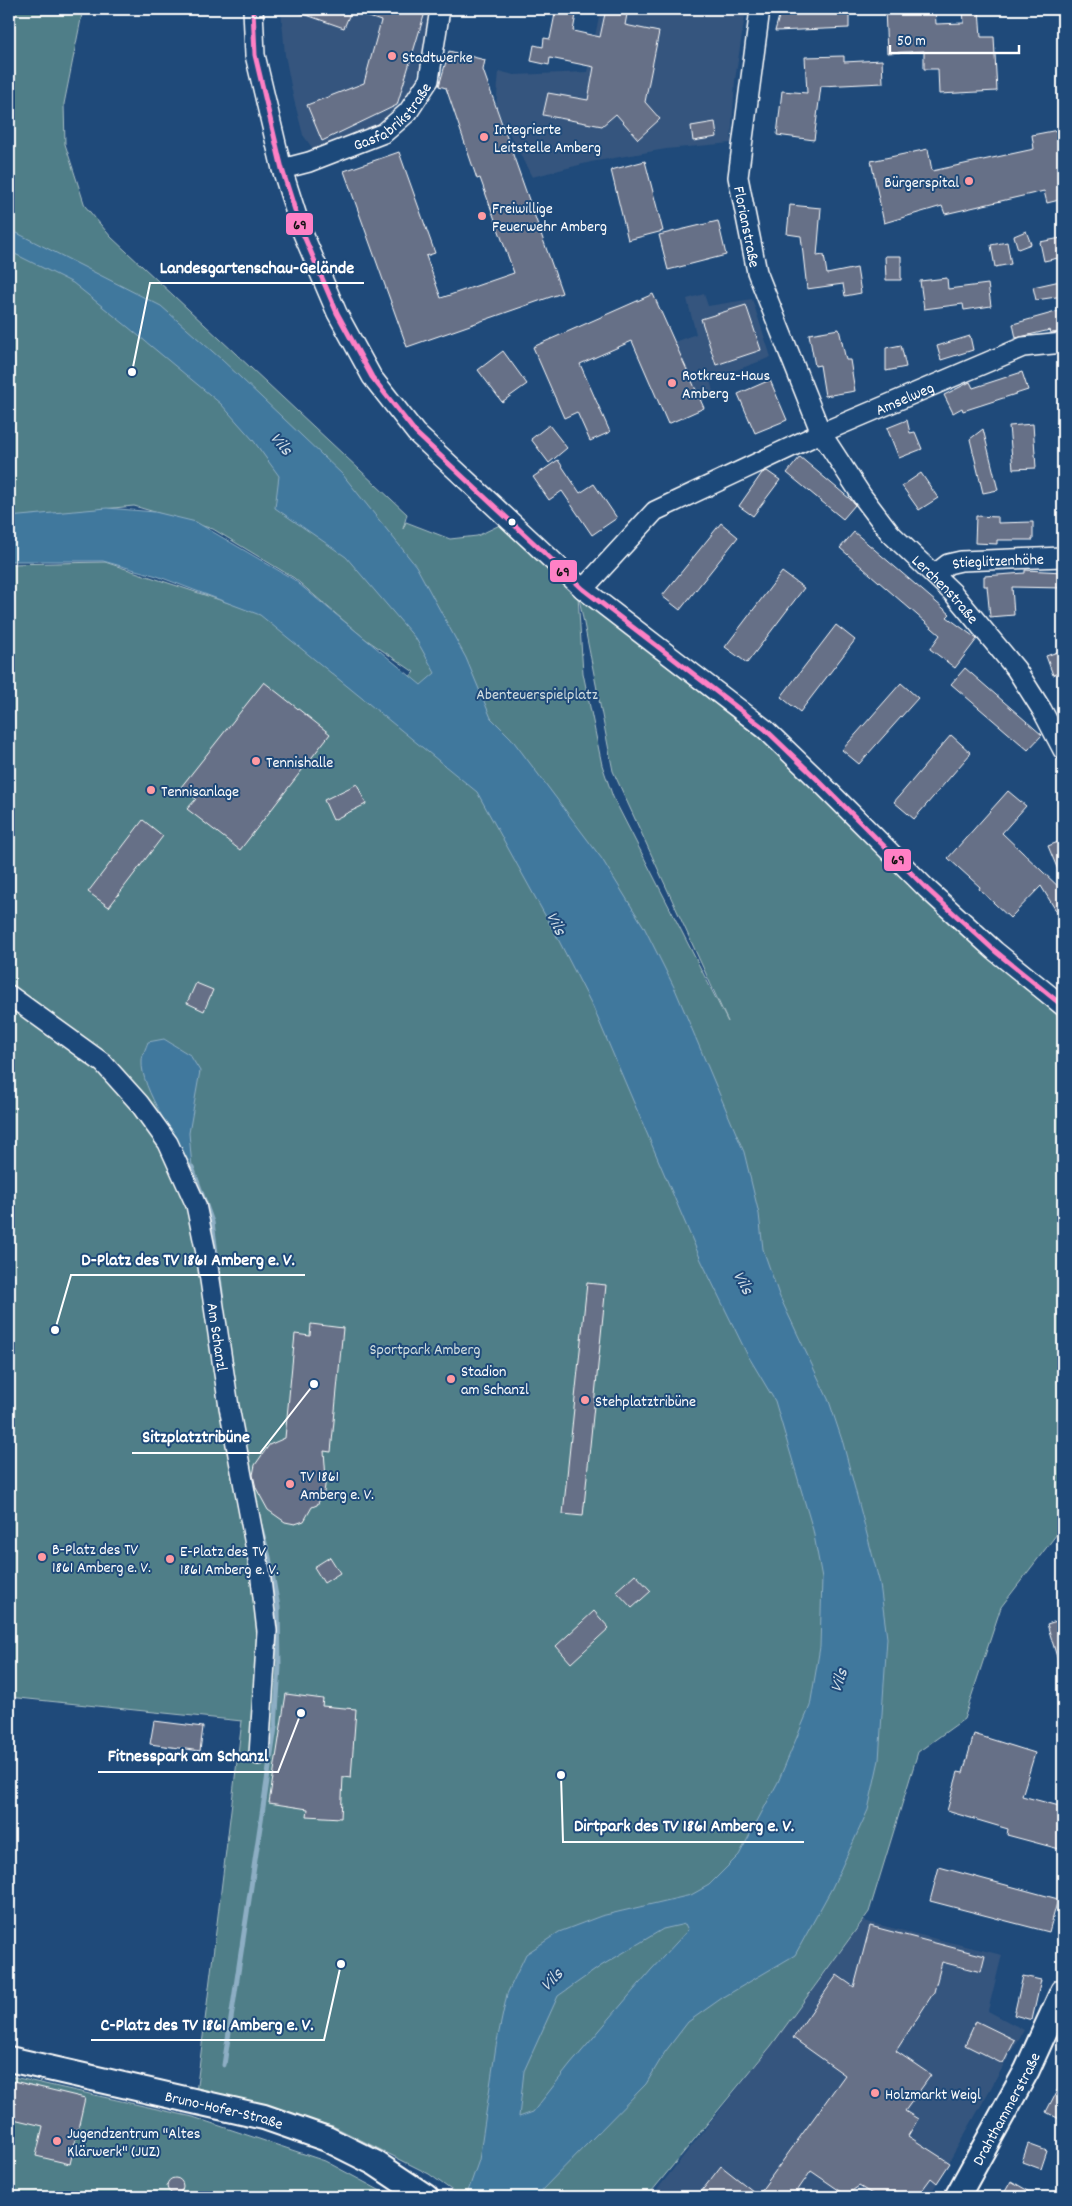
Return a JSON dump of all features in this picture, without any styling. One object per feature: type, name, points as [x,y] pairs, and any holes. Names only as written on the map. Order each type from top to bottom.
[{"type":"main road","name":"Drahthammerstraße","points":[[957,2197],[1027,2070],[1063,1991]]},
{"type":"main road","name":"Bruno-Hofer-Straße","points":[[9,2059],[264,2117],[327,2139],[376,2163],[420,2193]]},
{"type":"street","points":[[253,9],[255,55],[282,169],[301,230],[337,314],[372,377],[416,433],[583,589],[765,729],[927,889],[995,951],[1063,1006]]},
{"type":"street","name":"Gasfabrikstraße","points":[[282,169],[308,162],[384,133],[408,112],[429,80],[440,9]]},
{"type":"street","name":"Florianstraße","points":[[760,9],[738,177],[757,272],[821,433]]},
{"type":"street","name":"Amselweg","points":[[583,589],[655,511],[821,433],[1023,347],[1063,343]]},
{"type":"street","name":"Lerchenstraße","points":[[821,433],[862,496],[890,533],[934,575],[1016,669],[1042,710],[1063,750]]},
{"type":"street","name":"Stieglitzenhöhe","points":[[934,575],[948,564],[960,561],[1063,557]]},
{"type":"street","name":"Am Schanzl","points":[[9,995],[103,1063],[139,1103],[168,1143],[196,1205],[206,1253],[229,1407],[260,1571],[267,1631],[259,1755]]},
{"type":"shaded area","points":[[281,9],[433,9],[424,56],[414,86],[389,118],[355,135],[313,149],[303,135],[293,96],[285,55]]},
{"type":"shaded area","points":[[601,9],[746,9],[735,80],[731,143],[666,149],[591,162],[532,177],[496,108],[499,71],[514,75],[587,72]]},
{"type":"shaded area","points":[[704,294],[708,306],[752,299],[771,357],[710,380],[714,394],[701,402],[674,342],[696,334],[687,299]]},
{"type":"shaded area","points":[[863,1921],[1002,1955],[988,2011],[1024,2030],[929,2197],[651,2197],[771,2046]]},
{"type":"green space","name":"Sportpark Amberg","points":[[9,9],[83,9],[64,104],[65,144],[85,206],[111,237],[407,514],[403,529],[406,522],[450,539],[477,536],[504,523],[578,596],[583,673],[602,765],[613,797],[728,1022],[613,771],[579,598],[778,753],[966,939],[1063,1020],[1063,1526],[1001,1607],[964,1719],[918,1752],[869,1912],[771,2046],[647,2197],[461,2197],[429,2174],[333,2126],[196,2093],[242,1721],[9,1697],[9,564],[105,562],[259,613],[379,711],[414,672],[364,638],[294,578],[213,529],[134,506],[9,518]]},
{"type":"green space","points":[[9,2076],[193,2117],[325,2161],[392,2197],[9,2197]]},
{"type":"water","name":"Vils","points":[[9,229],[161,306],[221,359],[343,475],[416,566],[466,658],[491,718],[511,738],[602,859],[644,927],[675,989],[744,1152],[759,1214],[763,1249],[779,1295],[829,1401],[843,1443],[880,1584],[887,1638],[879,1760],[868,1810],[832,1888],[795,1955],[722,1998],[688,2022],[665,2052],[646,2084],[535,2197],[466,2197],[479,2160],[496,2046],[507,1994],[526,1954],[559,1932],[601,1916],[691,1895],[709,1885],[739,1855],[778,1782],[810,1706],[820,1647],[822,1578],[813,1530],[775,1401],[747,1354],[701,1260],[593,1007],[556,935],[477,792],[260,615],[157,576],[103,561],[9,561],[9,517],[107,508],[155,512],[196,522],[293,579],[421,685],[435,673],[416,639],[346,557],[275,508],[279,476],[253,440],[221,404],[73,283],[9,251]],"holes":[[[685,1924],[688,1930],[651,1970],[570,2065],[533,2112],[519,2117],[524,2071],[558,1996],[601,1966],[663,1929]]]},
{"type":"water","points":[[164,1039],[190,1055],[200,1071],[189,1133],[192,1167],[153,1100],[143,1072],[142,1059],[148,1042]]},
{"type":"building","name":"Stadtwerke","points":[[295,9],[426,9],[397,105],[322,141],[307,105],[364,83],[381,21],[351,11],[344,28],[295,11]]},
{"type":"building","points":[[556,9],[577,9],[573,31],[600,37],[606,9],[628,9],[625,25],[659,32],[645,102],[660,119],[638,139],[616,114],[602,126],[543,115],[548,93],[588,100],[594,67],[550,58],[549,65],[531,61],[534,45],[543,47],[544,38],[550,39]]},
{"type":"building","points":[[781,9],[849,9],[849,28],[775,31]]},
{"type":"building","points":[[885,9],[935,9],[936,24],[964,23],[963,9],[979,9],[981,37],[994,37],[997,91],[939,94],[938,69],[924,69],[924,51],[887,53]]},
{"type":"building","points":[[449,51],[485,60],[483,70],[562,293],[407,347],[344,171],[399,152],[435,253],[426,256],[441,298],[514,273],[480,178],[477,179],[446,88],[439,86]]},
{"type":"building","points":[[844,56],[844,62],[882,60],[883,83],[821,86],[814,140],[777,135],[782,91],[807,93],[805,57]]},
{"type":"building","points":[[715,122],[717,137],[693,141],[691,126]]},
{"type":"building","name":"Bürgerspital","points":[[1063,129],[1063,199],[1047,203],[1044,191],[945,214],[942,206],[884,223],[871,161],[928,149],[932,171],[1034,149],[1032,135]]},
{"type":"building","points":[[645,161],[663,231],[628,240],[611,170]]},
{"type":"building","points":[[790,205],[821,208],[817,256],[824,255],[827,274],[857,268],[861,293],[845,296],[843,284],[807,289],[801,236],[787,234]]},
{"type":"building","points":[[718,221],[726,255],[668,270],[659,235]]},
{"type":"building","points":[[1026,231],[1031,244],[1018,249],[1014,236]]},
{"type":"building","points":[[1061,238],[1063,257],[1044,261],[1040,242]]},
{"type":"building","points":[[1007,242],[1011,264],[995,267],[991,245]]},
{"type":"building","points":[[885,256],[901,256],[901,280],[886,280]]},
{"type":"building","points":[[947,278],[948,289],[988,284],[991,306],[964,310],[963,304],[924,309],[920,281]]},
{"type":"building","points":[[1060,281],[1063,296],[1036,300],[1033,287]]},
{"type":"building","name":"Rotkreuz-Haus Amberg","points":[[653,294],[704,408],[668,424],[632,341],[580,364],[610,432],[590,441],[577,412],[564,418],[533,347]]},
{"type":"building","points":[[746,305],[761,350],[716,365],[701,319]]},
{"type":"building","points":[[1063,310],[1063,332],[1051,333],[1050,330],[1016,338],[1013,324]]},
{"type":"building","points":[[839,329],[846,360],[850,360],[855,391],[825,396],[820,365],[815,366],[809,334]]},
{"type":"building","points":[[970,336],[973,350],[941,360],[937,346]]},
{"type":"building","points":[[901,345],[906,367],[886,371],[886,348]]},
{"type":"building","points":[[503,351],[527,384],[502,402],[478,370]]},
{"type":"building","points":[[1022,372],[1028,390],[963,411],[962,408],[953,413],[944,395],[970,382],[973,388]]},
{"type":"building","points":[[770,380],[787,420],[755,433],[738,394]]},
{"type":"building","points":[[907,420],[910,433],[915,432],[922,449],[899,458],[887,428]]},
{"type":"building","points":[[1033,424],[1036,468],[1013,469],[1009,426]]},
{"type":"building","points":[[549,425],[567,448],[549,463],[531,439]]},
{"type":"building","points":[[983,429],[998,490],[983,493],[970,439]]},
{"type":"building","points":[[800,457],[855,505],[843,519],[787,473]]},
{"type":"building","points":[[558,460],[580,493],[594,484],[617,518],[592,535],[562,491],[549,500],[533,477]]},
{"type":"building","points":[[767,471],[780,480],[753,516],[739,506],[762,473]]},
{"type":"building","points":[[921,473],[938,498],[919,510],[902,486]]},
{"type":"building","points":[[976,516],[998,517],[998,523],[1033,522],[1033,540],[997,540],[997,544],[975,543]]},
{"type":"building","points":[[721,523],[738,537],[680,610],[662,596]]},
{"type":"building","points":[[854,532],[950,614],[947,617],[977,639],[955,668],[930,649],[940,635],[840,548]]},
{"type":"building","points":[[1025,570],[1063,572],[1063,588],[1012,587],[1014,615],[990,617],[987,586],[984,586],[984,576],[1025,573]]},
{"type":"building","points":[[782,572],[804,588],[747,663],[725,647]]},
{"type":"building","points":[[836,625],[855,640],[800,712],[781,697]]},
{"type":"building","points":[[1063,650],[1063,671],[1053,675],[1046,656]]},
{"type":"building","points":[[965,668],[1042,735],[1028,750],[951,684]]},
{"type":"building","name":"Tennishalle","points":[[264,682],[330,734],[240,850],[187,809],[196,799],[181,787]]},
{"type":"building","points":[[901,683],[918,698],[859,764],[842,750]]},
{"type":"building","points":[[951,735],[971,753],[914,819],[894,802]]},
{"type":"building","points":[[357,784],[366,804],[333,820],[324,800]]},
{"type":"building","points":[[1008,791],[1026,806],[1002,833],[1063,891],[1063,922],[1041,886],[1010,918],[948,858]]},
{"type":"building","points":[[143,820],[163,836],[109,907],[88,892]]},
{"type":"building","points":[[1063,840],[1063,882],[1048,846]]},
{"type":"building","points":[[196,983],[213,990],[204,1011],[187,1003]]},
{"type":"building","name":"Stehplatztribüne","points":[[587,1283],[606,1285],[583,1516],[563,1514]]},
{"type":"building","points":[[311,1324],[343,1328],[331,1452],[324,1451],[326,1479],[324,1492],[317,1505],[312,1507],[304,1521],[295,1524],[285,1522],[268,1510],[256,1488],[253,1475],[255,1465],[269,1445],[285,1438],[295,1334],[310,1336]]},
{"type":"building","points":[[330,1557],[340,1573],[324,1583],[314,1567]]},
{"type":"building","points":[[635,1574],[651,1591],[632,1608],[616,1591]]},
{"type":"building","points":[[594,1611],[609,1628],[571,1663],[556,1646]]},
{"type":"building","points":[[1063,1619],[1063,1666],[1060,1667],[1047,1624]]},
{"type":"building","points":[[286,1694],[323,1699],[322,1706],[356,1709],[351,1778],[343,1777],[341,1818],[307,1816],[308,1809],[269,1803]]},
{"type":"building","points":[[154,1721],[203,1727],[200,1751],[150,1744]]},
{"type":"building","points":[[974,1734],[1035,1753],[1022,1796],[1063,1807],[1063,1850],[1007,1835],[1008,1829],[947,1811],[958,1772],[963,1773]]},
{"type":"building","points":[[939,1867],[1058,1899],[1049,1932],[930,1901]]},
{"type":"building","points":[[870,1926],[985,1956],[981,1972],[942,1962],[934,1992],[896,2051],[931,2075],[905,2111],[918,2119],[908,2136],[950,2163],[937,2183],[931,2178],[917,2197],[877,2197],[859,2186],[846,2195],[811,2171],[793,2197],[697,2197],[721,2166],[758,2195],[845,2075],[793,2038],[837,1975],[854,1987]]},
{"type":"building","points":[[1023,1976],[1041,1980],[1032,2020],[1014,2015]]},
{"type":"building","points":[[976,2021],[1015,2040],[1003,2064],[965,2045]]},
{"type":"building","points":[[1063,2079],[1063,2121],[1046,2112]]},
{"type":"building","name":"Jugendzentrum \"Altes Klärwerk\" (JUZ)","points":[[14,2081],[85,2098],[70,2164],[36,2156],[43,2126],[9,2118],[9,2087],[13,2088]]},
{"type":"building","points":[[1028,2144],[1047,2151],[1041,2169],[1022,2162]]},
{"type":"building","points":[[175,2178],[183,2186],[175,2194],[167,2186]]},
{"type":"building","points":[[1011,2181],[1039,2197],[1002,2197]]},
{"type":"waterway","points":[[192,1167],[212,1222],[222,1300]]},
{"type":"waterway","points":[[224,2065],[275,1728],[279,1667],[278,1607],[269,1557],[260,1525]]},
{"type":"transit line","name":"69","points":[[253,9],[255,55],[282,169],[301,229],[337,313],[372,377],[416,433],[583,589],[765,729],[927,889],[995,951],[1063,1006]]},
{"type":"place","name":"Stadtwerke","points":[[392,56]]},
{"type":"place","name":"Integrierte Leitstelle Amberg","points":[[484,137]]},
{"type":"place","name":"Bürgerspital","points":[[969,181]]},
{"type":"place","name":"Freiwillige Feuerwehr Amberg","points":[[482,216]]},
{"type":"place","name":"Landesgartenschau-Gelände","points":[[132,372]]},
{"type":"place","name":"Rotkreuz-Haus Amberg","points":[[672,383]]},
{"type":"place","name":"Tennishalle","points":[[256,761]]},
{"type":"place","name":"Tennisanlage","points":[[151,790]]},
{"type":"place","name":"D-Platz des TV 1861 Amberg e. V.","points":[[55,1330]]},
{"type":"place","name":"Stadion am Schanzl","points":[[451,1379]]},
{"type":"place","name":"Sitzplatztribüne","points":[[314,1384]]},
{"type":"place","name":"Stehplatztribüne","points":[[585,1400]]},
{"type":"place","name":"TV 1861 Amberg e. V.","points":[[290,1484]]},
{"type":"place","name":"B-Platz des TV 1861 Amberg e. V.","points":[[42,1557]]},
{"type":"place","name":"E-Platz des TV 1861 Amberg e. V.","points":[[170,1559]]},
{"type":"place","name":"Fitnesspark am Schanzl","points":[[301,1713]]},
{"type":"place","name":"Dirtpark des TV 1861 Amberg e. V.","points":[[561,1775]]},
{"type":"place","name":"C-Platz des TV 1861 Amberg e. V.","points":[[341,1964]]},
{"type":"place","name":"Holzmarkt Weigl","points":[[875,2093]]},
{"type":"place","name":"Jugendzentrum \"Altes Klärwerk\" (JUZ)","points":[[57,2141]]},
{"type":"park label","name":"Abenteuerspielplatz","points":[[537,693]]}]
